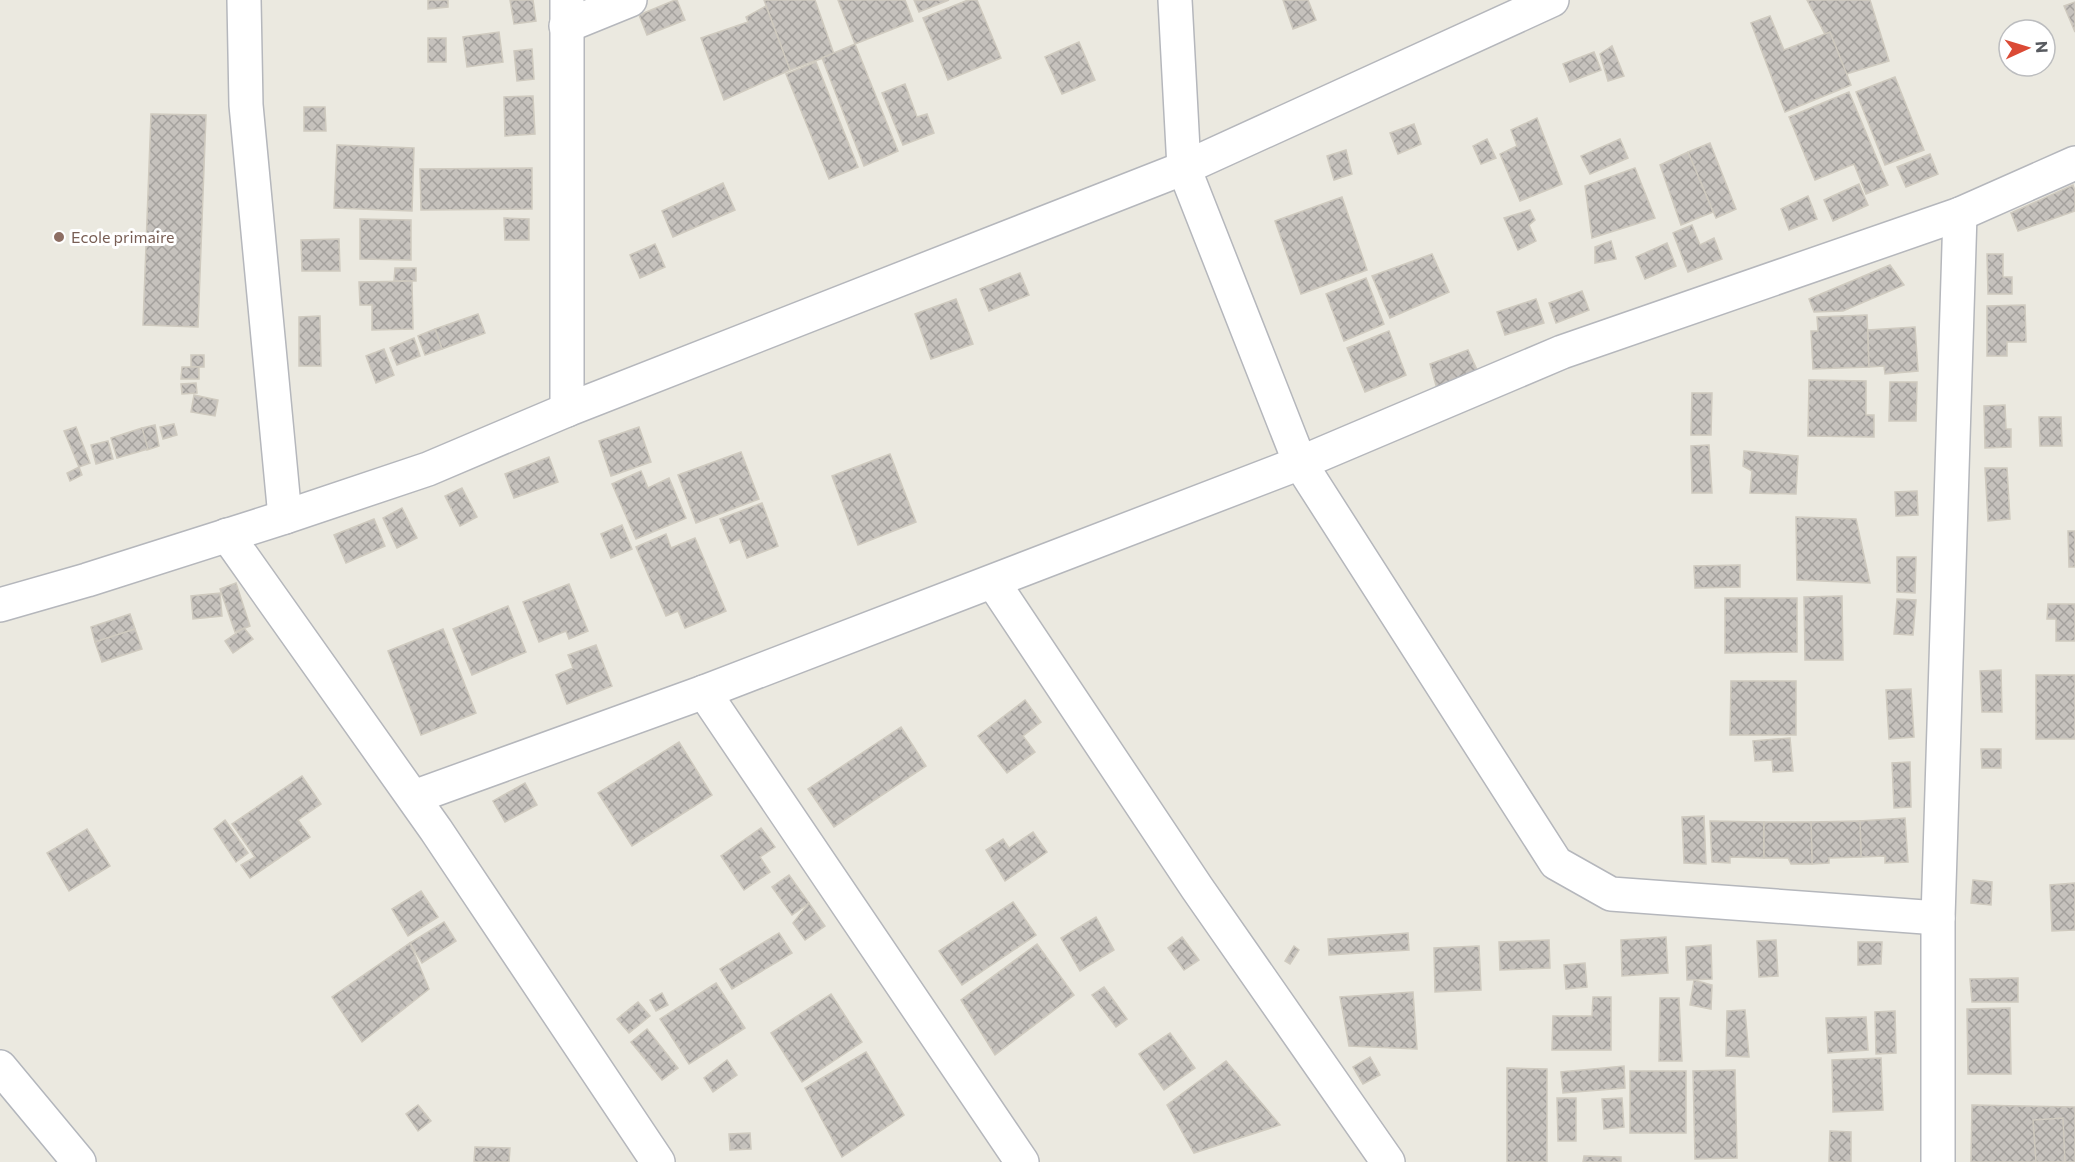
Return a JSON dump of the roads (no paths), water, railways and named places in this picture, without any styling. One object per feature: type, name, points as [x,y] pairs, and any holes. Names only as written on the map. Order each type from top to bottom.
[{"type":"street","points":[[244,0],[246,105],[285,517]]},
{"type":"street","points":[[567,410],[566,13],[630,0]]},
{"type":"street","points":[[1175,0],[1184,168],[1300,463],[1556,863],[1611,894],[1938,918]]},
{"type":"street","points":[[0,605],[285,517],[428,469],[567,410],[1184,168],[1552,0]]},
{"type":"street","points":[[414,797],[704,692],[1300,463],[1562,352],[1960,214],[2075,163]]},
{"type":"street","points":[[1938,1162],[1938,918],[1960,214]]},
{"type":"street","points":[[227,535],[414,797],[658,1162]]},
{"type":"street","points":[[993,582],[1197,888],[1388,1162]]},
{"type":"street","points":[[704,692],[1022,1162]]},
{"type":"street","points":[[0,1067],[79,1162]]},
{"type":"place","name":"Ecole primaire","points":[[59,237]]}]
